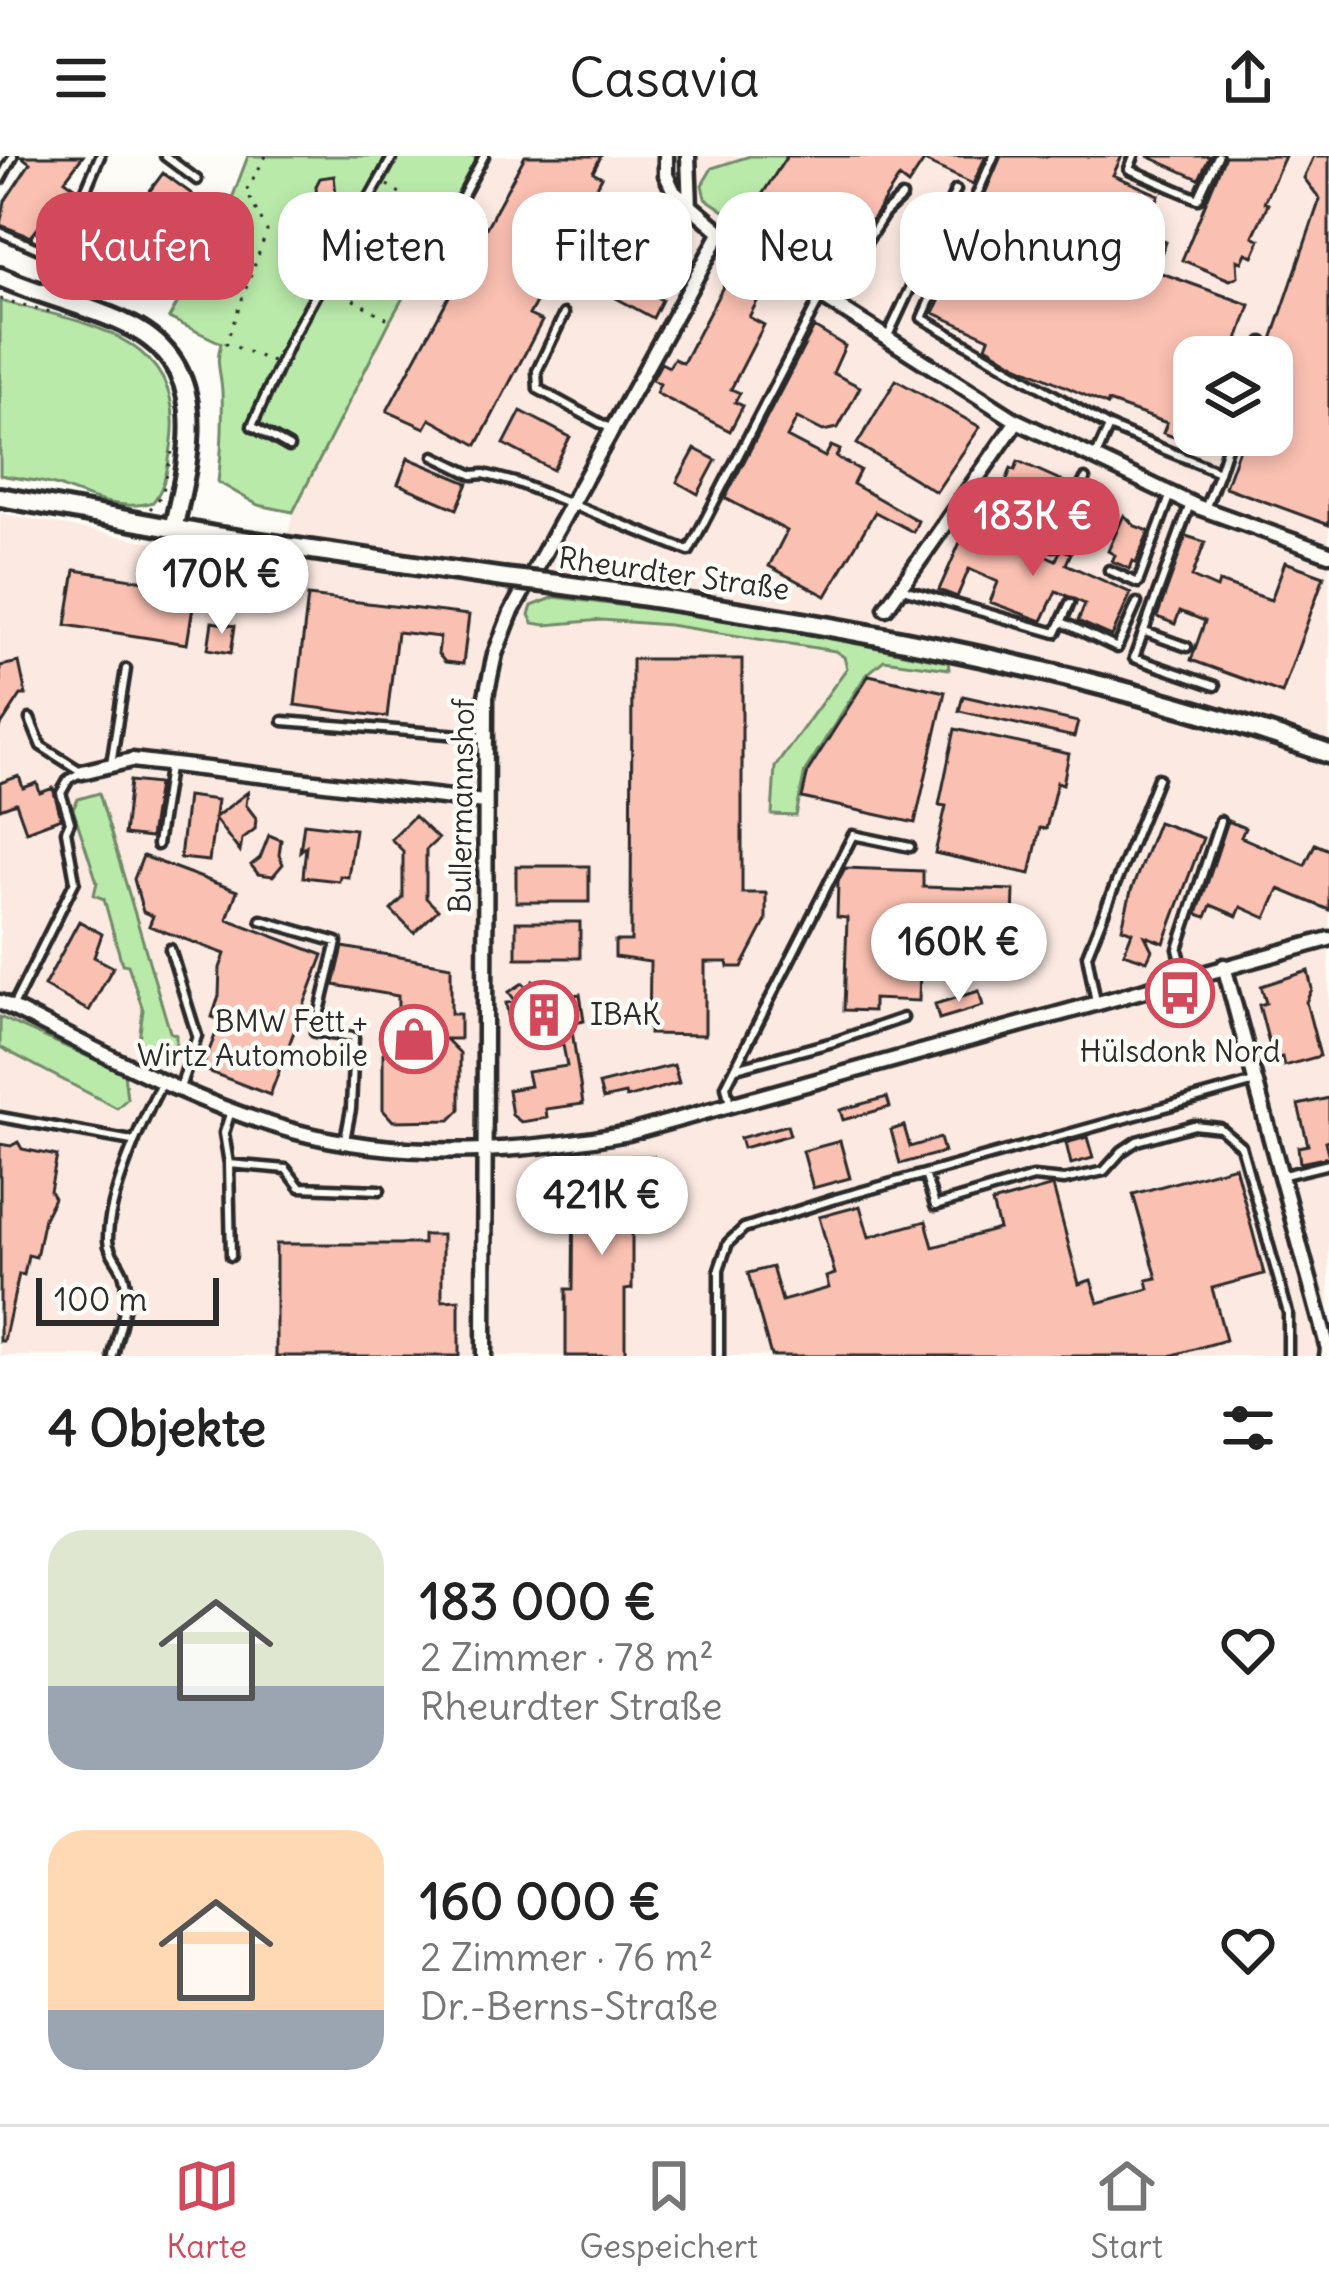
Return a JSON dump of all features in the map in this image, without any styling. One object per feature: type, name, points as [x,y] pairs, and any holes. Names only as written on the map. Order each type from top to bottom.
[{"type":"main road","points":[[0,277],[141,331],[169,355],[189,407],[189,461],[172,529]]},
{"type":"main road","points":[[0,286],[35,292]]},
{"type":"main road","name":"Rheurdter Straße","points":[[0,497],[172,529],[751,611],[907,638],[1198,710],[1329,754]]},
{"type":"street","points":[[665,156],[674,192]]},
{"type":"street","points":[[688,156],[689,192]]},
{"type":"street","name":"Bullermannshof","points":[[484,1356],[486,696],[511,613],[716,241]]},
{"type":"street","points":[[827,300],[1018,422],[1190,503],[1329,554]]},
{"type":"street","points":[[886,608],[1018,422]]},
{"type":"street","points":[[82,772],[132,760],[484,802]]},
{"type":"street","points":[[6,1005],[180,1088],[293,1131],[383,1146],[485,1150],[557,1146],[629,1133],[1329,939]]},
{"type":"street","points":[[1224,966],[1327,1356]]},
{"type":"lane","points":[[0,180],[13,156]]},
{"type":"lane","points":[[0,232],[46,252],[69,229],[100,156]]},
{"type":"lane","points":[[165,156],[197,179]]},
{"type":"lane","points":[[372,192],[392,156]]},
{"type":"lane","points":[[465,192],[484,156]]},
{"type":"lane","points":[[994,156],[922,318],[1109,427],[1219,472]]},
{"type":"lane","points":[[1134,156],[1129,169],[1198,199],[1218,156]]},
{"type":"lane","points":[[887,338],[956,190]]},
{"type":"lane","points":[[876,227],[900,198]]},
{"type":"lane","points":[[289,447],[252,426],[313,300]]},
{"type":"lane","points":[[434,456],[473,475],[518,483],[688,551],[819,300]]},
{"type":"lane","points":[[564,314],[537,371],[538,388],[614,430]]},
{"type":"lane","points":[[1096,458],[1109,427]]},
{"type":"lane","points":[[1205,509],[1224,456]]},
{"type":"lane","points":[[960,502],[1054,546],[1085,479]]},
{"type":"lane","points":[[1109,570],[1138,583],[1171,494]]},
{"type":"lane","points":[[1190,503],[1135,658],[1214,686]]},
{"type":"lane","points":[[899,588],[1056,634],[1070,603]]},
{"type":"lane","points":[[1062,622],[1117,648],[1137,603]]},
{"type":"lane","points":[[1144,632],[1187,647]]},
{"type":"lane","points":[[111,764],[126,669]]},
{"type":"lane","points":[[6,1005],[76,881],[62,794],[69,779],[82,772],[37,743],[30,719]]},
{"type":"lane","points":[[283,721],[485,737]]},
{"type":"lane","points":[[157,845],[170,764]]},
{"type":"lane","points":[[1096,1002],[1088,955],[1158,778]]},
{"type":"lane","points":[[1186,976],[1178,949],[1184,921],[1220,821]]},
{"type":"lane","points":[[730,1104],[726,1086],[853,835],[910,847]]},
{"type":"lane","points":[[261,920],[337,942],[315,1032],[354,1037],[345,1140]]},
{"type":"lane","points":[[170,950],[197,1036],[180,1088]]},
{"type":"lane","points":[[736,1068],[903,1018]]},
{"type":"lane","points":[[113,1356],[127,1290],[107,1241],[133,1141],[164,1080]]},
{"type":"lane","points":[[719,1356],[719,1269],[728,1243],[745,1228],[1256,1082]]},
{"type":"lane","points":[[231,1108],[224,1133],[231,1256]]},
{"type":"lane","points":[[0,1117],[133,1141]]},
{"type":"lane","points":[[925,1174],[935,1206],[1033,1177],[1064,1180],[1104,1172],[1137,1141],[1194,1126],[1220,1128],[1241,1146],[1288,1312],[1288,1356]]},
{"type":"lane","points":[[229,1164],[286,1169],[300,1187],[380,1190]]},
{"type":"lane","points":[[1281,1176],[1329,1164]]},
{"type":"path","points":[[266,156],[246,191],[267,230],[226,343],[265,362],[281,361]]},
{"type":"path","points":[[379,180],[398,192]]},
{"type":"path","points":[[0,299],[52,313]]},
{"type":"path","points":[[353,300],[388,319]]},
{"type":"path","points":[[148,510],[162,495],[172,452]]},
{"type":"shaded area","points":[[482,156],[1329,156],[1329,1356],[0,1356],[0,513],[281,567],[293,512],[402,300],[488,300],[488,192],[462,192]]},
{"type":"green space","points":[[248,156],[482,156],[462,192],[278,192],[278,300],[402,300],[293,512],[258,505],[218,482],[221,343],[169,318],[179,300],[254,300],[254,192],[234,192]]},
{"type":"green space","points":[[750,156],[787,156],[764,192],[716,192],[716,205],[705,198],[702,185],[712,168]]},
{"type":"green space","points":[[0,301],[62,316],[121,339],[145,355],[162,377],[172,405],[172,441],[164,481],[153,502],[117,504],[0,475]]},
{"type":"green space","points":[[555,597],[736,620],[948,662],[949,669],[884,660],[866,675],[805,771],[796,816],[772,815],[775,767],[847,668],[844,657],[835,651],[669,625],[602,620],[533,623],[532,606]]},
{"type":"green space","points":[[99,793],[170,1032],[176,1035],[166,1060],[138,1047],[143,1010],[128,965],[122,964],[104,899],[94,895],[97,882],[73,809],[78,799]]},
{"type":"green space","points":[[0,1017],[124,1073],[127,1099],[117,1108],[0,1047]]},
{"type":"building","points":[[21,156],[83,156],[65,180],[77,192],[36,192],[36,230],[31,237],[0,225],[5,201],[30,163]]},
{"type":"building","points":[[525,156],[601,156],[593,172],[602,177],[594,192],[512,192],[512,300],[537,300],[529,315],[542,321],[477,445],[430,419],[425,428],[387,411],[447,300],[488,300],[488,224]]},
{"type":"building","points":[[787,156],[986,156],[973,184],[924,161],[908,185],[899,178],[876,213],[876,192],[764,192]]},
{"type":"building","points":[[1001,156],[1122,156],[1113,175],[1152,192],[986,192]]},
{"type":"building","points":[[1147,156],[1210,156],[1199,179]]},
{"type":"building","points":[[1225,156],[1285,156],[1253,236],[1260,240],[1253,256],[1246,253],[1242,262],[1237,260],[1238,276],[1230,280],[1182,260]]},
{"type":"building","points":[[1314,156],[1329,156],[1329,525],[1225,487],[1236,456],[1293,456],[1293,336],[1273,336],[1320,199],[1304,178]]},
{"type":"building","points":[[163,173],[189,192],[149,192]]},
{"type":"building","points":[[334,176],[336,192],[316,192],[320,178]]},
{"type":"building","points":[[1165,274],[1250,305],[1239,336],[1173,336],[1173,437],[1163,433],[1167,423],[1107,405],[1015,364],[986,346],[989,338],[934,313],[940,300],[1165,300]]},
{"type":"building","points":[[620,300],[662,300],[653,318]]},
{"type":"building","points":[[716,300],[758,300],[749,317],[764,325],[731,389],[740,393],[735,402],[743,406],[730,431],[656,393],[660,384],[652,380],[661,363],[669,367],[674,359],[683,363]]},
{"type":"building","points":[[814,327],[845,346],[833,373],[860,387],[838,428],[823,431],[797,418],[787,437],[825,457],[831,446],[840,450],[836,457],[860,470],[853,484],[918,521],[913,532],[875,512],[826,596],[769,566],[787,531],[725,498]]},
{"type":"building","points":[[896,380],[980,427],[936,492],[857,444]]},
{"type":"building","points":[[521,411],[570,437],[553,470],[504,444]]},
{"type":"building","points":[[695,449],[716,460],[698,494],[677,482]]},
{"type":"building","points":[[408,458],[468,483],[457,509],[398,484]]},
{"type":"building","points":[[1018,461],[1069,484],[1047,534],[996,511]]},
{"type":"building","points":[[1124,515],[1149,531],[1130,569],[1112,561],[1115,555],[1108,551]]},
{"type":"building","points":[[981,521],[990,525],[988,530],[1056,560],[1061,549],[1071,553],[1066,564],[1131,593],[1112,636],[1078,621],[1085,604],[1056,591],[1042,621],[990,602],[998,582],[969,569],[957,597],[939,590],[969,522],[978,526]]},
{"type":"building","points":[[1186,536],[1205,542],[1192,577],[1217,588],[1219,582],[1271,600],[1285,562],[1324,576],[1282,693],[1191,660],[1205,621],[1180,611],[1175,624],[1157,617]]},
{"type":"building","points":[[75,570],[196,589],[187,644],[66,625]]},
{"type":"building","points":[[308,596],[469,615],[463,664],[445,662],[438,654],[440,637],[397,632],[387,717],[295,705]]},
{"type":"building","points":[[212,622],[235,626],[231,653],[208,649]]},
{"type":"building","points":[[632,659],[742,659],[742,893],[766,893],[766,921],[742,967],[705,962],[705,1035],[649,1034],[650,962],[615,957],[615,941],[631,941]]},
{"type":"building","points":[[19,662],[26,695],[21,695],[0,727],[0,666]]},
{"type":"building","points":[[869,675],[945,692],[915,823],[802,798],[808,771]]},
{"type":"building","points":[[963,696],[1078,722],[1074,737],[959,711]]},
{"type":"building","points":[[955,729],[1069,754],[1046,829],[1040,828],[1030,874],[935,853],[946,806],[939,805]]},
{"type":"building","points":[[19,776],[23,788],[37,783],[40,793],[53,788],[61,818],[26,831],[16,803],[0,809],[0,783]]},
{"type":"building","points":[[130,781],[158,784],[150,838],[124,835]]},
{"type":"building","points":[[248,792],[246,805],[256,818],[255,829],[242,839],[240,852],[214,818]]},
{"type":"building","points":[[187,796],[217,800],[209,861],[180,858]]},
{"type":"building","points":[[414,816],[438,839],[426,850],[426,898],[438,910],[414,933],[391,910],[403,898],[403,851],[391,839]]},
{"type":"building","points":[[1228,821],[1245,828],[1241,837],[1305,865],[1315,844],[1329,850],[1329,910],[1279,889],[1266,918],[1241,907],[1237,916],[1211,905],[1206,917],[1197,914]]},
{"type":"building","points":[[1158,822],[1203,838],[1164,943],[1145,936],[1152,950],[1147,961],[1124,953],[1132,932],[1122,928]]},
{"type":"building","points":[[304,823],[355,829],[348,877],[340,876],[339,881],[303,877]]},
{"type":"building","points":[[269,835],[281,840],[283,864],[273,876],[258,874],[251,865],[260,858]]},
{"type":"building","points":[[143,856],[237,891],[227,919],[323,955],[270,1095],[202,1069],[221,1020],[212,1017],[225,954],[149,926],[153,916],[143,912],[134,879]]},
{"type":"building","points":[[516,866],[589,866],[589,902],[516,902]]},
{"type":"building","points":[[845,868],[923,871],[923,887],[1014,890],[1013,920],[922,918],[921,938],[997,941],[996,970],[920,968],[919,1001],[873,999],[873,1011],[844,1010],[847,918],[837,917],[838,881]]},
{"type":"building","points":[[79,921],[102,934],[94,957],[113,967],[89,1011],[44,986]]},
{"type":"building","points":[[516,922],[580,922],[580,958],[516,958]]},
{"type":"building","points":[[343,947],[451,966],[451,1014],[460,1014],[460,1039],[446,1039],[460,1053],[460,1110],[450,1120],[393,1121],[383,1110],[383,1053],[398,1038],[398,996],[334,985]]},
{"type":"building","points":[[1308,971],[1312,989],[1306,1002],[1320,1056],[1284,1066],[1282,1057],[1273,1059],[1259,1005],[1266,1003],[1261,986]]},
{"type":"building","points":[[533,981],[561,997],[580,994],[584,1021],[571,1024],[583,1104],[546,1109],[547,1118],[521,1122],[512,1115],[508,1090],[530,1086],[527,1072],[567,1066],[563,1045],[543,1048],[542,1041],[515,1028],[518,1019],[509,1021],[506,1003],[516,1002],[509,992],[523,983],[530,990]]},
{"type":"building","points":[[979,991],[983,1006],[939,1019],[935,1004]]},
{"type":"building","points":[[674,1065],[679,1083],[626,1098],[625,1094],[603,1099],[599,1084]]},
{"type":"building","points":[[887,1097],[890,1107],[843,1120],[840,1110]]},
{"type":"building","points":[[1329,1098],[1329,1140],[1325,1141],[1329,1157],[1300,1163],[1298,1147],[1308,1145],[1298,1105]]},
{"type":"building","points":[[787,1125],[790,1135],[743,1148],[740,1138]]},
{"type":"building","points":[[904,1126],[910,1147],[940,1138],[944,1152],[900,1164],[891,1130]]},
{"type":"building","points":[[1087,1137],[1093,1158],[1071,1164],[1066,1143]]},
{"type":"building","points":[[840,1141],[850,1178],[813,1188],[803,1151]]},
{"type":"building","points":[[18,1142],[22,1149],[57,1156],[50,1191],[54,1198],[44,1218],[36,1257],[28,1255],[24,1275],[19,1274],[4,1341],[0,1341],[0,1144]]},
{"type":"building","points":[[632,1156],[653,1156],[653,1182],[632,1182],[632,1289],[625,1290],[625,1356],[566,1356],[566,1289],[573,1289],[574,1168],[632,1168]]},
{"type":"building","points":[[1235,1166],[1264,1274],[1212,1288],[1226,1340],[1170,1356],[771,1356],[748,1273],[772,1267],[782,1301],[829,1288],[826,1277],[835,1274],[819,1217],[860,1206],[869,1237],[926,1221],[933,1247],[999,1229],[992,1203],[1053,1186],[1079,1284],[1091,1280],[1098,1303],[1149,1289],[1147,1280],[1157,1278],[1133,1194]]},
{"type":"building","points":[[423,1235],[442,1235],[442,1301],[459,1300],[459,1356],[276,1356],[276,1244],[423,1244]]},
{"type":"place","name":"Hülsdonk Nord","points":[[1180,993]]},
{"type":"place","name":"IBAK","points":[[544,1015]]},
{"type":"place","name":"BMW Fett + Wirtz Automobile","points":[[414,1039]]}]
